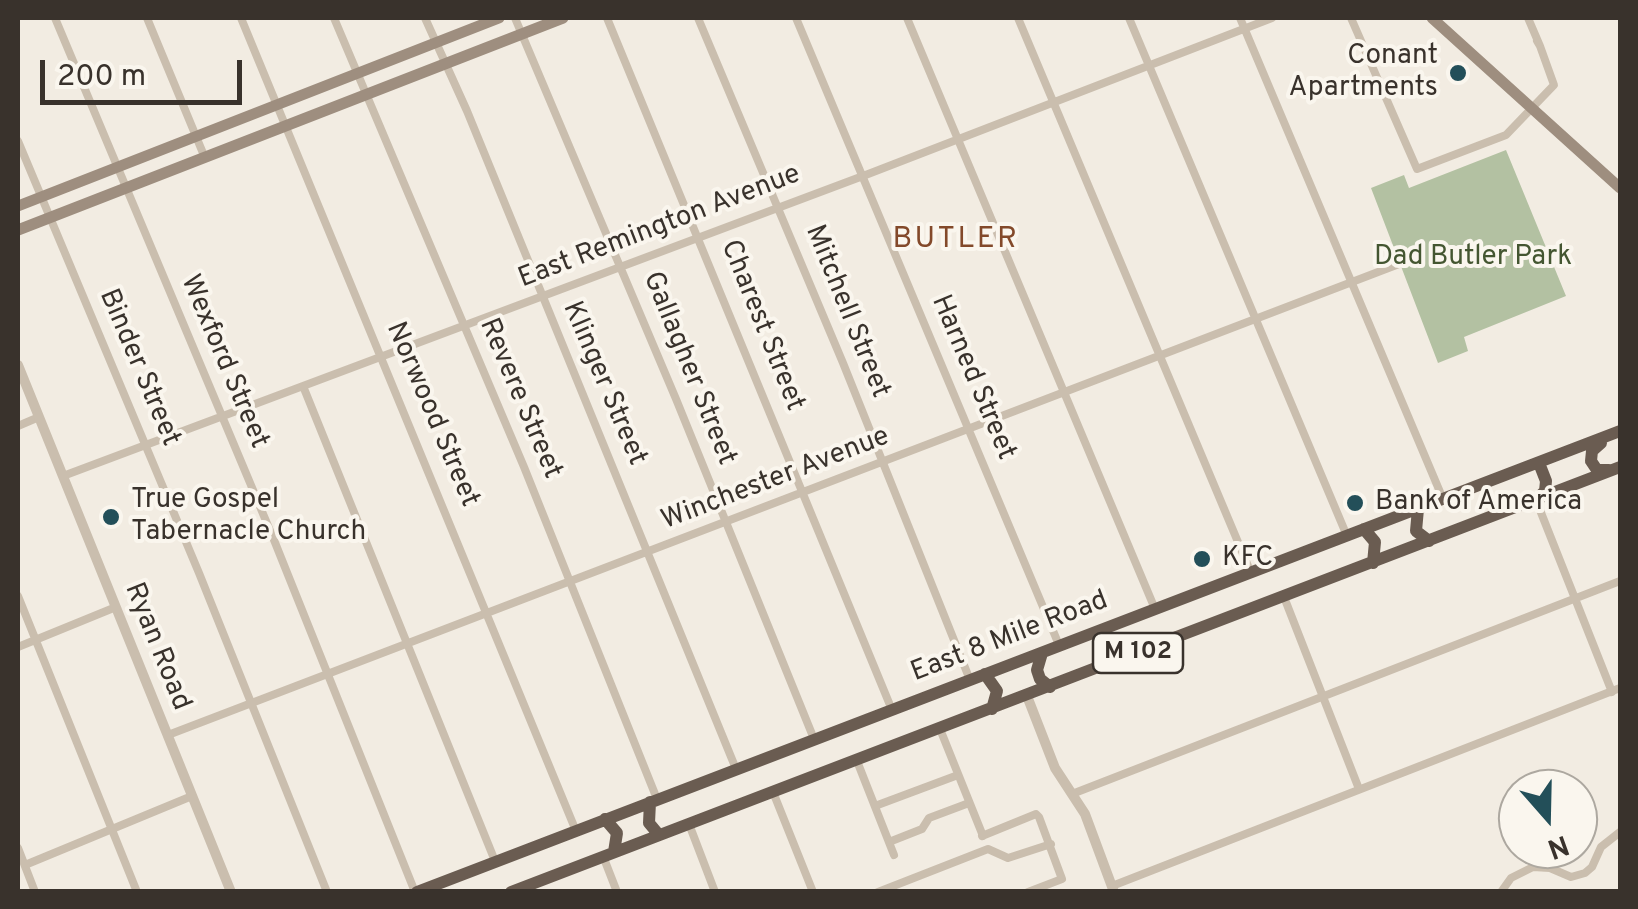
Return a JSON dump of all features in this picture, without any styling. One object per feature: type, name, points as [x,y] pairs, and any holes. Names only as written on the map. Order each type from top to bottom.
[{"type":"highway","name":"East 8 Mile Road","points":[[416,892],[448,885],[576,830],[1620,432]]},
{"type":"highway","points":[[1620,432],[1594,448],[1591,456],[1597,470],[1620,467]]},
{"type":"highway","points":[[1536,500],[1546,486],[1539,462]]},
{"type":"highway","name":"M 102","points":[[518,890],[1620,467]]},
{"type":"highway","points":[[1418,509],[1416,531],[1429,541]]},
{"type":"highway","points":[[1364,530],[1376,542],[1373,562]]},
{"type":"highway","points":[[1042,653],[1037,670],[1040,679],[1050,687]]},
{"type":"highway","points":[[985,674],[997,691],[992,710]]},
{"type":"highway","points":[[654,801],[649,823],[659,835]]},
{"type":"highway","points":[[606,820],[617,833],[608,854]]},
{"type":"main road","points":[[18,206],[499,18]]},
{"type":"main road","points":[[18,230],[563,18]]},
{"type":"main road","points":[[1432,18],[1618,183]]},
{"type":"street","name":"Wexford Street","points":[[55,18],[416,892]]},
{"type":"street","points":[[147,18],[205,158]]},
{"type":"street","name":"Norwood Street","points":[[240,18],[576,830]]},
{"type":"street","name":"Revere Street","points":[[334,18],[570,582],[654,801]]},
{"type":"street","name":"Klinger Street","points":[[425,18],[736,769]]},
{"type":"street","name":"Gallagher Street","points":[[516,18],[814,739]]},
{"type":"street","name":"Charest Street","points":[[607,18],[892,710]]},
{"type":"street","name":"Mitchell Street","points":[[698,18],[970,680]]},
{"type":"street","name":"Harned Street","points":[[796,18],[1060,646]]},
{"type":"street","points":[[907,18],[1155,609]]},
{"type":"street","points":[[1018,18],[1250,573]]},
{"type":"street","points":[[1129,18],[1347,536]]},
{"type":"street","points":[[1240,18],[1442,499]]},
{"type":"street","name":"East Remington Avenue","points":[[62,476],[700,238],[1272,18]]},
{"type":"street","points":[[1351,18],[1417,169],[1504,136],[1554,84],[1528,18]]},
{"type":"street","name":"Binder Street","points":[[18,142],[327,892]]},
{"type":"street","name":"Winchester Avenue","points":[[168,735],[1399,264]]},
{"type":"street","name":"Ryan Road","points":[[18,365],[231,892]]},
{"type":"street","points":[[302,386],[496,862]]},
{"type":"street","points":[[18,426],[39,417]]},
{"type":"street","points":[[1027,696],[1055,768],[1084,814],[1113,889],[1616,690],[1536,500]]},
{"type":"street","points":[[1072,794],[1620,581]]},
{"type":"street","points":[[18,596],[137,892]]},
{"type":"street","points":[[1284,597],[1359,790]]},
{"type":"street","points":[[18,647],[116,606]]},
{"type":"street","points":[[940,729],[988,849],[1008,858],[1051,844]]},
{"type":"street","points":[[857,761],[894,855]]},
{"type":"street","points":[[874,806],[958,775]]},
{"type":"street","points":[[773,792],[813,892]]},
{"type":"street","points":[[22,862],[192,796]]},
{"type":"street","points":[[889,842],[922,829],[928,818],[969,803]]},
{"type":"street","points":[[982,836],[1036,814],[1062,878],[1028,892]]},
{"type":"street","points":[[689,824],[715,892]]},
{"type":"street","points":[[1501,892],[1511,878],[1533,867],[1550,868],[1571,877],[1585,873],[1601,847],[1620,832]]},
{"type":"street","points":[[18,848],[34,892]]},
{"type":"street","points":[[878,892],[988,849]]},
{"type":"street","points":[[608,854],[618,892]]},
{"type":"green space","name":"Dad Butler Park","points":[[1506,150],[1566,296],[1464,337],[1468,351],[1438,363],[1371,188],[1404,175],[1409,188]]},
{"type":"place","name":"Conant Apartments","points":[[1458,73]]},
{"type":"place","name":"Bank of America","points":[[1355,503]]},
{"type":"place","name":"True Gospel Tabernacle Church","points":[[111,517]]},
{"type":"place","name":"KFC","points":[[1202,559]]},
{"type":"district","name":"BUTLER","points":[[956,241]]}]
